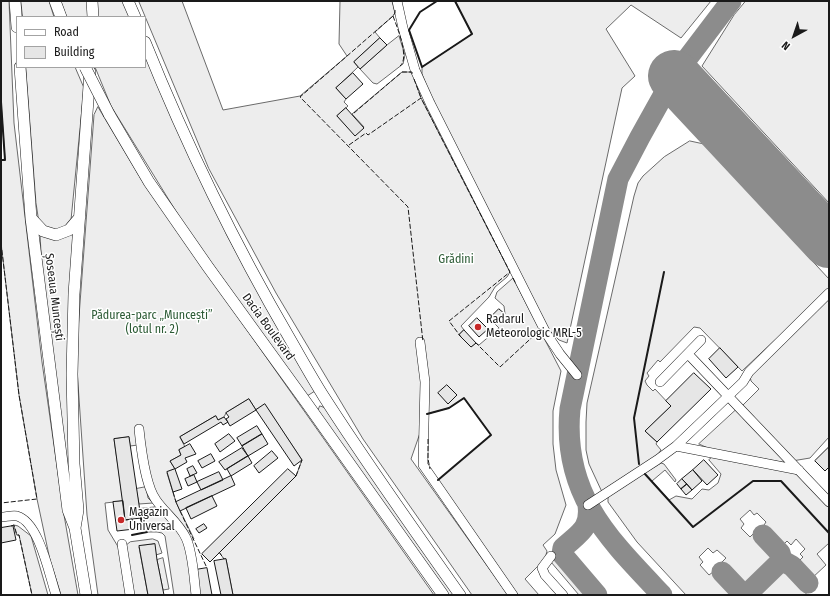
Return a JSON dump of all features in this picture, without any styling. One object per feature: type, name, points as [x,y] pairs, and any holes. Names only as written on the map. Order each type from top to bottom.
[{"type":"main road","points":[[15,1],[16,16]]},
{"type":"main road","points":[[55,1],[61,16]]},
{"type":"main road","points":[[92,1],[93,16]]},
{"type":"main road","points":[[128,1],[135,16]]},
{"type":"main road","name":"Dacia Boulevard","points":[[146,44],[195,158],[270,305],[323,395],[380,482],[460,595]]},
{"type":"main road","name":"Șoseaua Muncești","points":[[20,68],[31,218],[68,510],[75,528],[86,595]]},
{"type":"main road","name":"Dacia Boulevard","points":[[85,68],[109,114],[149,182],[208,267],[443,595]]},
{"type":"main road","name":"Șoseaua Muncești","points":[[75,528],[78,510],[74,464],[72,374],[74,294],[90,68]]},
{"type":"main road","points":[[31,218],[43,231],[56,235],[69,230],[80,217]]},
{"type":"main road","points":[[308,405],[323,395]]},
{"type":"lane","points":[[397,1],[415,70],[430,104],[546,333],[560,354],[577,375]]},
{"type":"lane","points":[[588,505],[676,446],[743,382],[749,372],[829,293]]},
{"type":"lane","points":[[660,382],[702,340]]},
{"type":"lane","points":[[420,342],[425,382],[423,465],[513,595]]},
{"type":"lane","points":[[688,354],[829,502]]},
{"type":"lane","points":[[138,429],[147,478],[152,494],[178,525],[186,538],[196,595]]},
{"type":"lane","points":[[676,446],[799,470]]},
{"type":"lane","points":[[1,517],[16,516],[27,522],[38,536],[56,595]]},
{"type":"lane","points":[[122,544],[130,595]]},
{"type":"lane","points":[[551,556],[542,568],[545,575],[563,595]]},
{"type":"shaded area","points":[[1,1],[9,1],[14,123],[42,362],[64,515],[78,595],[61,595],[50,560],[37,499],[19,395],[1,243],[1,160],[5,159],[1,102]]},
{"type":"shaded area","points":[[21,1],[49,1],[54,16],[23,16]]},
{"type":"shaded area","points":[[61,1],[88,1],[88,16],[67,16]]},
{"type":"shaded area","points":[[97,1],[124,1],[130,16],[97,16]]},
{"type":"shaded area","points":[[139,1],[182,1],[223,110],[300,96],[347,56],[339,44],[340,1],[392,1],[395,13],[375,32],[380,38],[354,62],[358,67],[336,88],[346,99],[344,102],[348,106],[337,116],[355,135],[364,127],[352,114],[402,72],[412,72],[421,98],[510,272],[507,277],[495,287],[489,297],[461,326],[464,330],[459,335],[471,347],[476,343],[479,345],[499,328],[494,323],[505,314],[504,306],[495,298],[497,292],[513,278],[561,371],[553,411],[553,444],[556,470],[566,505],[555,534],[543,545],[547,551],[545,559],[525,579],[539,595],[518,595],[438,480],[491,435],[464,398],[449,408],[427,414],[422,380],[420,433],[411,459],[508,595],[472,595],[363,439],[276,293],[209,169]]},
{"type":"shaded area","points":[[455,1],[711,1],[681,38],[631,5],[606,29],[635,76],[622,88],[567,343],[559,340],[546,327],[434,106],[422,74],[422,67],[472,34]]},
{"type":"shaded area","points":[[746,1],[829,1],[829,203],[702,66],[734,15]]},
{"type":"shaded area","points":[[399,36],[405,55],[403,64],[377,84],[373,83],[360,69]]},
{"type":"shaded area","points":[[146,55],[172,118],[228,237],[273,320],[315,391],[307,396],[185,226],[111,106],[95,68],[146,68]]},
{"type":"shaded area","points":[[26,68],[75,68],[84,88],[71,220],[68,226],[53,231],[39,223],[36,203]]},
{"type":"shaded area","name":"Pădurea-parc „Muncești” (lotul nr. 2)","points":[[98,107],[144,184],[434,595],[233,595],[226,559],[224,559],[219,552],[296,476],[302,460],[265,405],[256,410],[249,399],[226,413],[224,417],[218,420],[215,416],[180,437],[185,447],[179,450],[181,455],[170,461],[175,469],[167,473],[176,502],[194,539],[191,541],[156,496],[138,445],[130,446],[129,437],[114,439],[123,501],[105,503],[108,530],[120,550],[127,595],[98,595],[87,515],[77,369],[78,330],[94,115]]},
{"type":"shaded area","points":[[690,141],[704,144],[829,279],[829,289],[742,371],[700,328],[694,327],[660,362],[658,360],[647,373],[649,376],[645,381],[647,385],[653,391],[655,389],[671,406],[645,431],[657,442],[656,444],[661,450],[656,457],[602,492],[589,464],[586,450],[587,403],[634,196],[638,183],[643,176],[664,157]]},
{"type":"shaded area","points":[[75,230],[71,478],[69,479],[42,269],[40,235]]},
{"type":"shaded area","points":[[829,299],[829,437],[810,458],[792,461],[742,406],[759,389],[751,381],[750,376]]},
{"type":"shaded area","points":[[320,406],[326,408],[455,595],[449,595],[318,411]]},
{"type":"shaded area","points":[[736,410],[786,463],[710,449],[699,444]]},
{"type":"shaded area","points":[[714,456],[794,473],[799,476],[829,506],[829,543],[817,554],[826,565],[811,579],[796,564],[803,557],[800,554],[805,549],[796,539],[791,545],[787,541],[781,547],[766,532],[768,530],[764,525],[766,522],[757,513],[754,515],[750,510],[740,519],[744,524],[741,528],[750,537],[753,534],[758,539],[760,538],[775,553],[773,555],[776,558],[771,563],[772,565],[752,584],[750,582],[745,587],[742,584],[740,585],[725,570],[727,568],[722,562],[726,558],[717,550],[713,553],[708,548],[699,557],[703,562],[700,565],[709,575],[713,572],[717,577],[719,575],[734,591],[732,593],[734,595],[686,595],[637,542],[608,502],[610,494],[661,463],[664,464],[676,480],[675,482],[665,470],[652,481],[669,500],[676,496],[692,499],[702,489],[709,490],[718,483],[721,474],[709,460]]},
{"type":"shaded area","points":[[146,487],[148,498],[153,503],[139,504],[136,489]]},
{"type":"shaded area","points":[[157,507],[182,535],[195,595],[174,595],[165,536],[162,533],[147,532],[145,524],[142,524],[139,509]]},
{"type":"shaded area","points":[[14,525],[18,526],[31,536],[48,595],[32,595],[19,535],[17,535]]},
{"type":"shaded area","points":[[153,539],[158,541],[162,553],[156,555],[154,544],[139,547],[148,595],[133,595],[125,546],[130,542]]},
{"type":"shaded area","points":[[163,558],[169,589],[163,590],[157,560]]},
{"type":"shaded area","points":[[556,560],[586,595],[579,595],[551,562]]},
{"type":"shaded area","points":[[785,568],[788,571],[790,570],[805,586],[803,588],[807,592],[805,595],[756,595],[759,592],[758,591],[778,571],[780,573]]},
{"type":"building","points":[[380,38],[387,45],[360,69],[354,62]]},
{"type":"building","points":[[353,73],[363,84],[346,99],[336,88]]},
{"type":"building","points":[[346,108],[364,128],[355,136],[337,116]]},
{"type":"building","points":[[499,309],[505,314],[499,320],[493,315]]},
{"type":"building","name":"Radarul Meteorologic MRL-5","points":[[477,318],[488,329],[479,337],[469,326]]},
{"type":"building","points":[[464,330],[476,343],[471,347],[459,335]]},
{"type":"building","points":[[720,348],[738,367],[726,378],[709,359]]},
{"type":"building","points":[[694,373],[711,389],[657,442],[645,431],[671,406],[666,401]]},
{"type":"building","points":[[447,385],[457,395],[448,404],[438,393]]},
{"type":"building","points":[[249,399],[256,410],[230,426],[226,419],[229,417],[226,413]]},
{"type":"building","points":[[265,404],[302,460],[294,466],[256,410]]},
{"type":"building","points":[[216,416],[218,420],[224,417],[228,422],[223,425],[221,422],[184,444],[180,437]]},
{"type":"building","points":[[257,426],[262,434],[242,446],[237,438]]},
{"type":"building","points":[[229,434],[235,441],[220,452],[215,444]]},
{"type":"building","points":[[262,434],[268,444],[248,456],[242,446]]},
{"type":"building","points":[[129,437],[141,518],[125,520],[114,439]]},
{"type":"building","points":[[190,444],[196,454],[185,458],[187,462],[175,469],[170,461],[181,455],[179,450]]},
{"type":"building","points":[[829,447],[829,467],[825,471],[815,461]]},
{"type":"building","points":[[242,448],[248,456],[225,470],[219,462]]},
{"type":"building","points":[[272,451],[278,458],[259,473],[254,466]]},
{"type":"building","points":[[211,454],[215,461],[202,468],[198,461]]},
{"type":"building","points":[[248,456],[252,463],[231,476],[227,469]]},
{"type":"building","points":[[704,460],[718,475],[707,485],[693,470]]},
{"type":"building","points":[[193,466],[197,473],[190,476],[187,469]]},
{"type":"building","points":[[175,469],[182,489],[173,492],[167,472]]},
{"type":"building","points":[[288,469],[296,476],[210,562],[202,554]]},
{"type":"building","points":[[693,470],[702,481],[692,490],[682,479]]},
{"type":"building","points":[[219,472],[223,480],[201,490],[197,482]]},
{"type":"building","points":[[194,475],[197,482],[188,486],[185,479]]},
{"type":"building","points":[[231,476],[235,485],[180,511],[176,502]]},
{"type":"building","points":[[682,479],[687,484],[681,489],[677,484]]},
{"type":"building","points":[[687,484],[692,490],[686,495],[681,489]]},
{"type":"building","points":[[212,496],[217,506],[191,519],[186,508]]},
{"type":"building","points":[[123,501],[125,520],[132,519],[134,529],[117,531],[113,502]]},
{"type":"building","points":[[204,524],[207,528],[199,533],[196,529]]},
{"type":"building","points":[[13,526],[16,540],[1,543],[1,528]]},
{"type":"building","points":[[155,544],[164,595],[148,595],[139,546]]},
{"type":"building","points":[[226,559],[233,595],[221,595],[214,561]]},
{"type":"building","points":[[207,568],[212,595],[200,595],[195,570]]},
{"type":"taxiway","points":[[662,595],[607,534],[581,490],[573,466],[569,439],[570,409],[618,179],[674,76],[731,1]]},
{"type":"taxiway","points":[[588,505],[588,520],[586,525],[583,530],[563,548],[562,554],[597,595]]},
{"type":"taxiway","points":[[746,595],[782,560],[780,553],[763,535]]},
{"type":"taxiway","points":[[781,563],[783,561],[792,566],[808,583]]},
{"type":"taxiway","points":[[722,572],[739,590],[741,595]]},
{"type":"runway","points":[[674,76],[829,242]]},
{"type":"fence","points":[[395,10],[393,16],[300,97],[408,207],[423,342]]},
{"type":"fence","points":[[393,16],[402,42],[404,56],[403,62],[400,66]]},
{"type":"fence","points":[[354,113],[402,72],[412,72],[412,74]]},
{"type":"fence","points":[[414,79],[421,98]]},
{"type":"fence","points":[[349,145],[366,133],[368,135],[421,98],[510,272],[449,321],[461,337]]},
{"type":"fence","points":[[1,243],[19,395],[37,499],[1,503]]},
{"type":"fence","points":[[513,278],[516,284]]},
{"type":"fence","points":[[475,344],[476,343],[500,367],[540,330],[539,328]]},
{"type":"fence","points":[[428,439],[428,459],[430,469]]},
{"type":"fence","points":[[296,476],[302,460]]},
{"type":"fence","points":[[173,492],[176,502]]},
{"type":"fence","points":[[180,511],[207,568]]},
{"type":"fence","points":[[11,526],[14,525],[17,535],[19,535],[32,595]]},
{"type":"fence","points":[[219,552],[224,559]]},
{"type":"wall","points":[[437,1],[420,12],[409,30],[422,67],[472,34],[455,1]]},
{"type":"wall","points":[[1,102],[5,160],[1,160]]},
{"type":"wall","points":[[639,464],[634,418],[664,272]]},
{"type":"wall","points":[[427,414],[449,408],[464,398],[491,435],[438,480]]},
{"type":"wall","points":[[645,474],[693,527],[753,481],[781,481],[829,533]]},
{"type":"wall","points":[[132,535],[147,532],[145,523],[142,524],[141,518]]},
{"type":"place","name":"Radarul Meteorologic MRL-5","points":[[478,327]]},
{"type":"place","name":"Magazin Universal","points":[[121,520]]},
{"type":"park label","name":"Grădini","points":[[456,260]]}]
